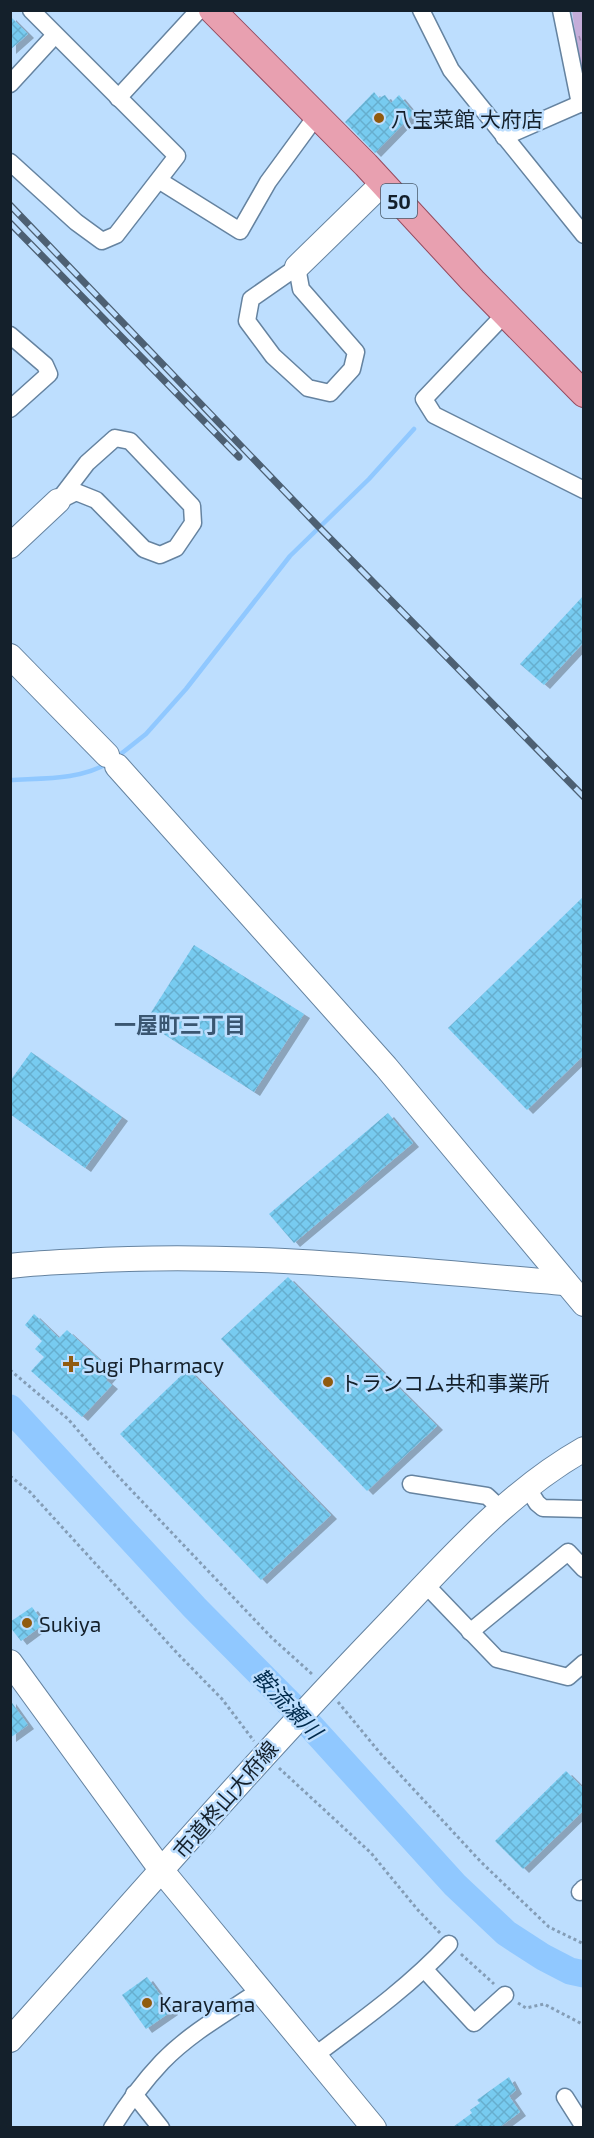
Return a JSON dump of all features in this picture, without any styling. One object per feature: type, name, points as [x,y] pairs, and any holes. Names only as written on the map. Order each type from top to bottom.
[{"type":"main road","name":"50","points":[[212,10],[383,183],[584,394]]},
{"type":"street","points":[[10,162],[76,222],[102,241],[116,235],[160,181],[177,156],[31,10]]},
{"type":"street","points":[[118,98],[199,10]]},
{"type":"street","points":[[421,10],[451,70],[584,235]]},
{"type":"street","points":[[504,137],[582,103],[561,10]]},
{"type":"street","points":[[10,84],[55,35]]},
{"type":"street","points":[[160,181],[240,231],[268,182],[317,116]]},
{"type":"street","points":[[297,267],[301,289],[356,352],[352,369],[330,393],[308,388],[273,356],[247,321],[251,299],[297,267],[383,183]]},
{"type":"street","points":[[506,314],[424,399],[434,415],[584,490]]},
{"type":"street","points":[[10,335],[45,365],[49,374],[10,409]]},
{"type":"street","points":[[10,546],[58,501],[87,462],[115,438],[130,441],[192,506],[193,523],[176,548],[159,555],[144,549],[96,500],[76,492],[58,501]]},
{"type":"street","points":[[10,656],[112,760],[386,1067],[584,1304]]},
{"type":"street","points":[[10,1266],[142,1257],[256,1260],[369,1266],[566,1283]]},
{"type":"street","name":"市道柊山大府線","points":[[10,2040],[264,1754],[475,1532],[527,1487],[584,1449]]},
{"type":"street","points":[[411,1484],[487,1496],[501,1509]]},
{"type":"street","points":[[527,1487],[543,1508],[584,1509]]},
{"type":"street","points":[[470,1632],[568,1552],[584,1569]]},
{"type":"street","points":[[426,1584],[497,1659],[568,1677],[584,1663]]},
{"type":"street","points":[[10,1662],[162,1871],[259,1991],[374,2127]]},
{"type":"street","points":[[314,2056],[426,1970],[449,1944]]},
{"type":"street","points":[[426,1970],[474,2023],[505,1995]]},
{"type":"street","points":[[112,2127],[134,2094],[164,2060],[199,2030],[259,1991]]},
{"type":"street","points":[[134,2094],[161,2127]]},
{"type":"street","points":[[565,2097],[584,2127]]},
{"type":"path","points":[[10,1370],[68,1419],[115,1473],[324,1690],[481,1862],[549,1927],[584,1944]]},
{"type":"path","points":[[10,1476],[30,1492],[222,1699],[264,1754],[370,1853],[417,1909],[434,1925]]},
{"type":"green space","points":[[572,11],[583,11],[583,88]]},
{"type":"building","points":[[10,16],[28,34],[10,50]]},
{"type":"building","name":"八宝菜館 大府店","points":[[374,92],[379,98],[385,95],[391,103],[399,95],[414,113],[375,153],[345,122]]},
{"type":"building","points":[[584,595],[584,642],[544,685],[520,664]]},
{"type":"building","points":[[584,896],[584,1055],[527,1110],[448,1028]]},
{"type":"building","points":[[194,945],[304,1014],[254,1092],[145,1022]]},
{"type":"building","points":[[31,1052],[122,1117],[85,1168],[10,1114],[10,1081]]},
{"type":"building","points":[[388,1113],[413,1143],[294,1243],[269,1214]]},
{"type":"building","name":"トランコム共和事業所","points":[[288,1277],[437,1426],[367,1491],[221,1339]]},
{"type":"building","name":"Sugi Pharmacy","points":[[34,1314],[59,1338],[67,1330],[113,1372],[106,1380],[112,1385],[82,1417],[31,1371],[44,1357],[35,1349],[42,1341],[25,1325]]},
{"type":"building","points":[[188,1369],[331,1515],[261,1580],[120,1434]]},
{"type":"building","name":"Sukiya","points":[[32,1607],[44,1624],[21,1641],[10,1627],[10,1622]]},
{"type":"building","points":[[10,1700],[28,1725],[10,1738]]},
{"type":"building","points":[[566,1771],[584,1789],[584,1810],[523,1869],[495,1841]]},
{"type":"building","name":"Karayama","points":[[147,1977],[172,2011],[146,2029],[122,1995]]},
{"type":"building","points":[[509,2077],[516,2090],[509,2096],[520,2112],[500,2127],[453,2127],[472,2113],[470,2110],[480,2103],[477,2100]]},
{"type":"waterway","points":[[117,757],[146,734],[186,689],[290,556],[369,479],[414,429]]},
{"type":"waterway","points":[[10,780],[86,773],[108,763]]},
{"type":"waterway","name":"鞍流瀬川","points":[[10,1408],[195,1608],[297,1711],[455,1885],[506,1933],[543,1957],[570,1971],[584,1974]]},
{"type":"railway","points":[[10,205],[316,524],[584,797]]},
{"type":"railway","points":[[10,223],[239,457]]},
{"type":"place","name":"八宝菜館 大府店","points":[[379,118]]},
{"type":"place","name":"Sugi Pharmacy","points":[[71,1364]]},
{"type":"place","name":"トランコム共和事業所","points":[[328,1382]]},
{"type":"place","name":"Sukiya","points":[[27,1623]]},
{"type":"place","name":"Karayama","points":[[147,2003]]},
{"type":"district","name":"一屋町三丁目","points":[[180,1024]]}]
